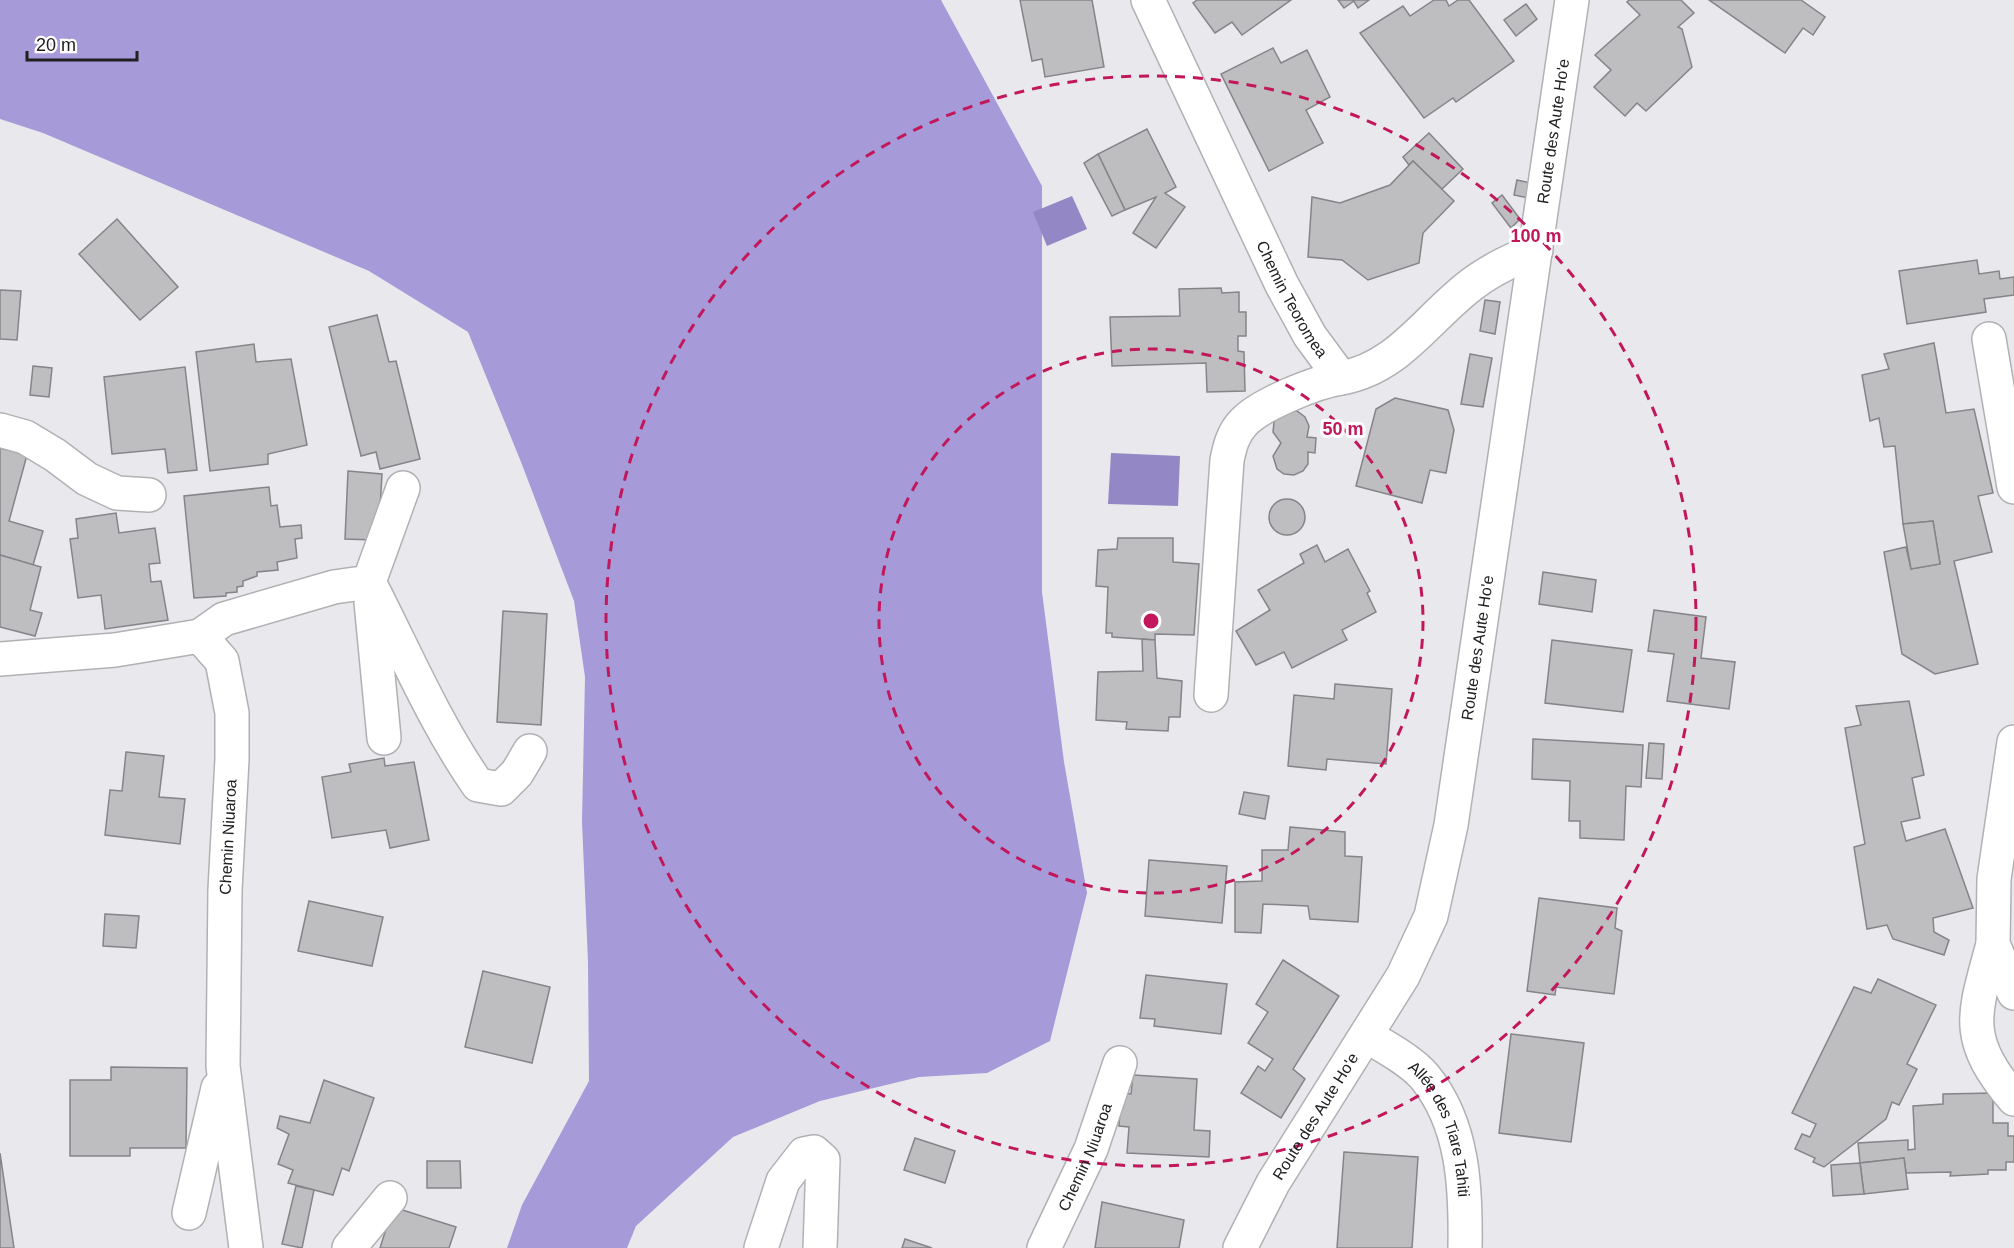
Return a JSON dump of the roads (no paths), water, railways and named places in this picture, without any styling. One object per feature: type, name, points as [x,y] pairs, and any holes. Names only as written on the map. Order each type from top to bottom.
[{"type":"street","name":"Chemin Teoromea","points":[[1148,0],[1282,285],[1310,336],[1341,378]]},
{"type":"street","name":"Route des Aute Ho'e","points":[[1240,1248],[1273,1183],[1403,976],[1431,916],[1451,825],[1572,0]]},
{"type":"street","points":[[1212,695],[1227,460],[1231,440],[1244,422],[1322,381],[1341,378],[1372,368],[1400,351],[1473,283],[1501,265],[1536,250]]},
{"type":"street","points":[[1989,339],[2014,487]]},
{"type":"street","points":[[0,430],[25,437],[55,455],[87,479],[117,493],[149,495]]},
{"type":"street","points":[[384,738],[369,582],[403,488]]},
{"type":"street","points":[[0,659],[115,650],[200,636],[224,619],[334,587],[369,582]]},
{"type":"street","points":[[369,582],[415,676],[461,760],[478,785],[501,789],[517,772],[530,751]]},
{"type":"street","name":"Chemin Niuaroa","points":[[200,636],[222,661],[232,713],[232,759],[225,890],[222,1071],[246,1248]]},
{"type":"street","points":[[2014,742],[2011,796],[1994,879],[1993,944],[1975,1009],[1977,1036],[1988,1065],[2014,1099]]},
{"type":"street","points":[[1993,944],[2014,993]]},
{"type":"street","name":"Allée des Tiare Tahiti","points":[[1367,1036],[1423,1075],[1449,1115],[1463,1170],[1465,1248]]},
{"type":"street","name":"Chemin Niuaroa","points":[[1044,1248],[1091,1149],[1120,1063]]},
{"type":"street","points":[[189,1213],[222,1071]]},
{"type":"street","points":[[761,1248],[783,1181],[804,1154],[814,1152],[823,1160],[820,1248]]},
{"type":"street","points":[[349,1248],[390,1198]]}]
